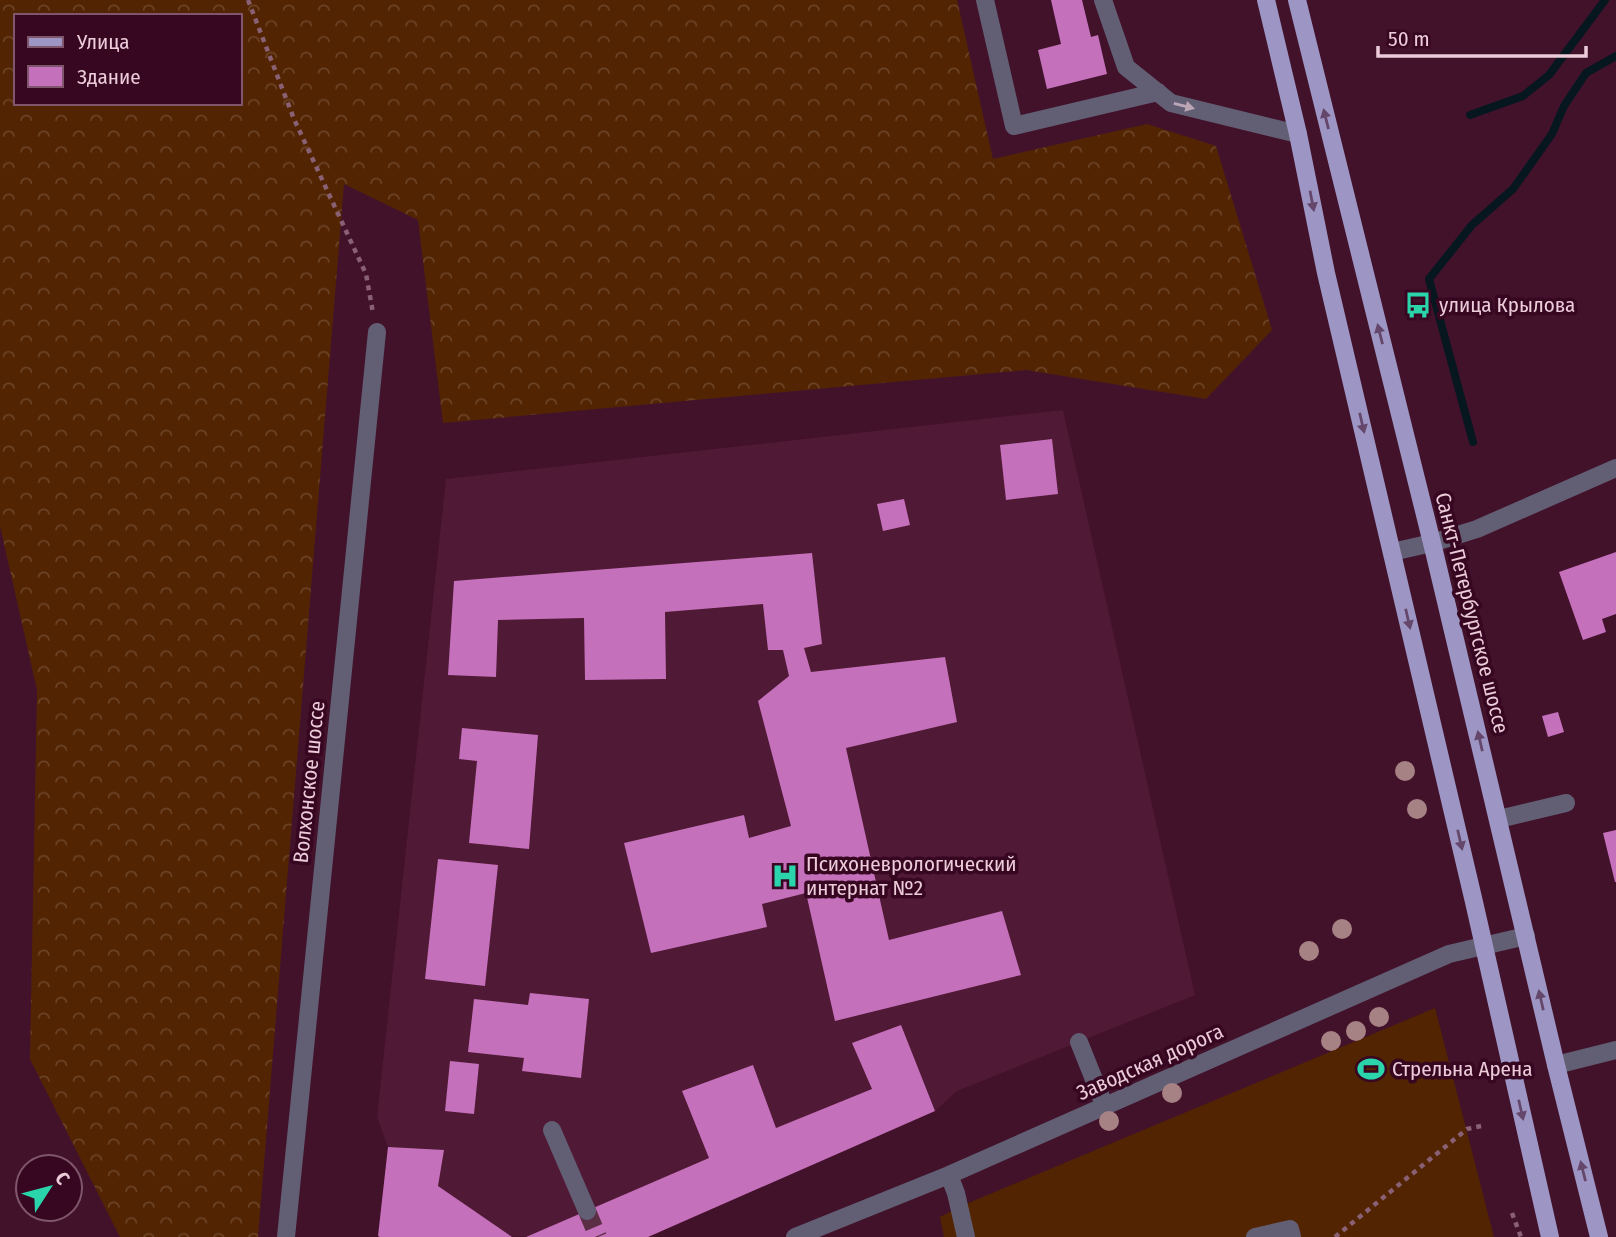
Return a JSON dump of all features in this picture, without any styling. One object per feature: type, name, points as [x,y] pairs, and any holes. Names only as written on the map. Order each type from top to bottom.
[{"type":"main road","points":[[1266,0],[1298,134],[1326,274],[1550,1237]]},
{"type":"main road","name":"Санкт-Петербургское шоссе","points":[[1297,0],[1432,543],[1599,1237]]},
{"type":"street","points":[[985,0],[1014,125],[1158,92]]},
{"type":"street","points":[[1103,0],[1126,67],[1171,103],[1298,134]]},
{"type":"street","name":"Волхонское шоссе","points":[[286,1237],[377,332]]},
{"type":"street","points":[[1392,552],[1477,529],[1616,468]]},
{"type":"street","points":[[1499,819],[1566,803]]},
{"type":"street","name":"Заводская дорога","points":[[795,1237],[949,1175],[1449,954],[1526,936]]},
{"type":"street","points":[[1079,1042],[1105,1107]]},
{"type":"street","points":[[1556,1065],[1616,1050]]},
{"type":"street","points":[[552,1130],[587,1211]]},
{"type":"street","points":[[949,1175],[966,1237]]},
{"type":"street","points":[[1255,1237],[1290,1229],[1292,1237]]},
{"type":"path","points":[[247,0],[294,119],[366,274],[377,332]]},
{"type":"path","points":[[1335,1237],[1467,1129],[1486,1125]]},
{"type":"path","points":[[1512,1213],[1521,1237]]},
{"type":"shaded area","name":"Психоневрологический интернат №2","points":[[1063,410],[1195,995],[957,1091],[935,1111],[648,1237],[378,1236],[388,1147],[377,1117],[446,479]]},
{"type":"green space","points":[[0,0],[957,0],[993,159],[1147,124],[1216,146],[1272,330],[1206,399],[1026,370],[443,423],[418,220],[344,184],[258,1237],[120,1237],[84,1166],[84,1153],[78,1153],[30,1059],[37,690],[0,526]]},
{"type":"green space","name":"Стрельна Арена","points":[[1435,1008],[1494,1237],[944,1237],[940,1217],[959,1207]]},
{"type":"building","points":[[1051,0],[1082,0],[1091,37],[1098,35],[1107,74],[1047,89],[1038,50],[1061,44]]},
{"type":"building","points":[[1052,439],[1058,494],[1006,500],[1000,445]]},
{"type":"building","points":[[904,499],[910,525],[883,531],[877,504]]},
{"type":"building","points":[[1616,552],[1616,614],[1602,619],[1606,632],[1583,640],[1559,572]]},
{"type":"building","points":[[812,553],[822,644],[804,648],[811,672],[945,657],[957,722],[846,748],[889,940],[1002,911],[1021,975],[835,1021],[806,893],[762,904],[767,927],[651,953],[624,843],[744,815],[749,838],[791,826],[758,701],[789,676],[783,650],[768,650],[763,604],[665,612],[666,679],[585,680],[584,618],[498,620],[496,677],[448,675],[454,581]]},
{"type":"building","points":[[1558,712],[1564,732],[1548,737],[1542,716]]},
{"type":"building","points":[[462,728],[538,735],[529,849],[469,843],[477,761],[459,759]]},
{"type":"building","points":[[1616,830],[1616,882],[1615,882],[1603,833]]},
{"type":"building","points":[[438,859],[498,865],[485,986],[425,979]]},
{"type":"building","points":[[530,993],[589,999],[581,1078],[522,1071],[524,1058],[468,1052],[474,999],[528,1005]]},
{"type":"building","points":[[901,1025],[935,1111],[648,1237],[526,1237],[709,1158],[682,1091],[753,1065],[776,1128],[872,1089],[852,1043]]},
{"type":"building","points":[[450,1061],[479,1064],[474,1114],[445,1111]]},
{"type":"building","points":[[388,1147],[444,1150],[438,1186],[512,1237],[378,1236]]},
{"type":"waterway","points":[[1470,115],[1523,96],[1549,75],[1605,0]]},
{"type":"waterway","points":[[1473,442],[1429,279],[1472,225],[1513,189],[1552,134],[1564,106],[1586,73],[1616,56]]},
{"type":"tunnel","points":[[587,1211],[598,1237]]},
{"type":"place","name":"улица Крылова","points":[[1418,305]]},
{"type":"place","name":"Психоневрологический интернат №2","points":[[785,876]]},
{"type":"place","name":"Стрельна Арена","points":[[1371,1069]]}]
